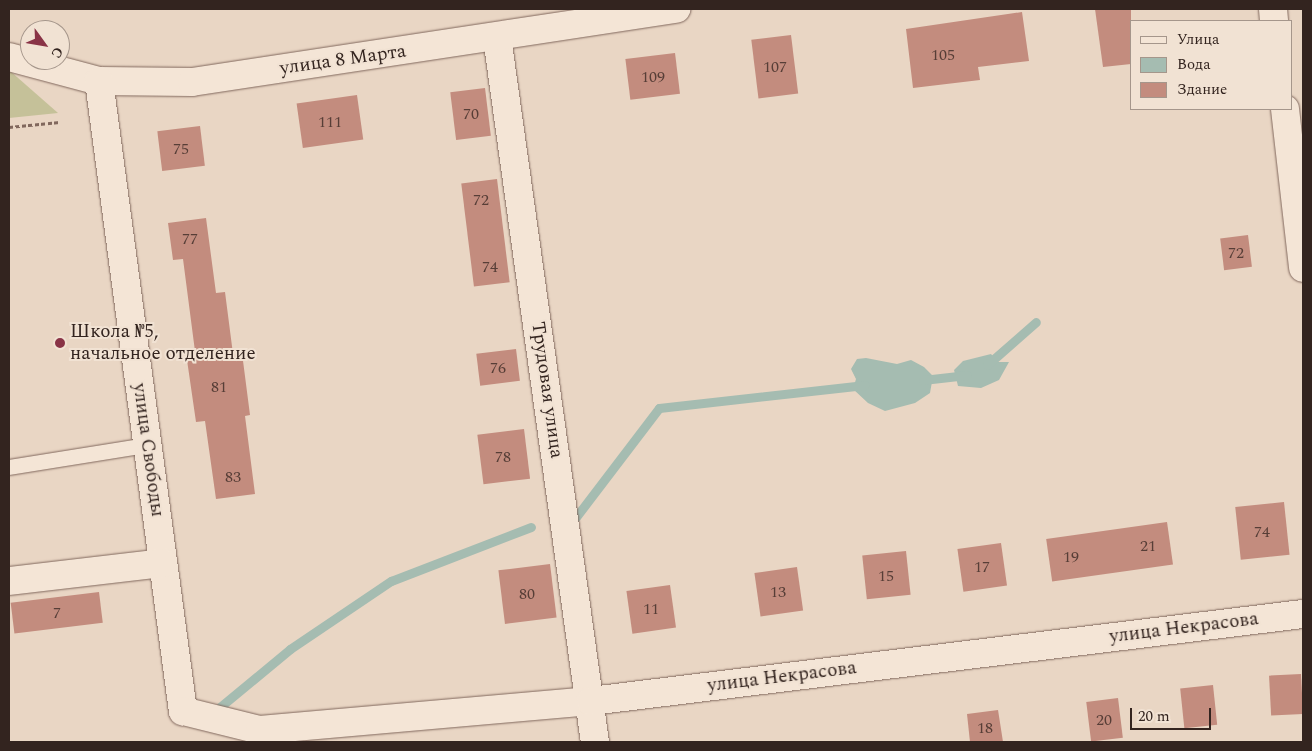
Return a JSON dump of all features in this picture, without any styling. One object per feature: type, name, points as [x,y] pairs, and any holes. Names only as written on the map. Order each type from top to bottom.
[{"type":"street","name":"улица 8 Марта","points":[[9,57],[99,81],[192,82],[678,9]]},
{"type":"street","name":"Трудовая улица","points":[[497,37],[591,701],[595,742]]},
{"type":"street","name":"улица Свободы","points":[[99,81],[183,711],[260,730]]},
{"type":"street","points":[[1284,110],[1303,268]]},
{"type":"street","points":[[9,581],[163,563]]},
{"type":"street","name":"улица Некрасова","points":[[260,730],[591,701],[1303,614]]},
{"type":"lane","points":[[9,466],[147,445]]},
{"type":"path","points":[[9,127],[60,122]]},
{"type":"shaded area","points":[[9,70],[58,113],[9,118]]},
{"type":"water","points":[[991,354],[998,362],[1009,362],[999,380],[981,388],[958,386],[954,370],[963,361]]},
{"type":"water","points":[[866,358],[897,364],[911,360],[924,367],[933,376],[930,393],[915,403],[885,411],[868,403],[853,389],[856,379],[851,369],[857,359]]},
{"type":"building","points":[[1095,9],[1131,9],[1130,64],[1103,67]]},
{"type":"building","points":[[1022,12],[1029,61],[978,67],[980,80],[913,88],[906,29]]},
{"type":"building","points":[[791,35],[798,94],[758,98],[751,40]]},
{"type":"building","points":[[675,53],[680,94],[630,100],[625,59]]},
{"type":"building","points":[[485,88],[491,136],[456,140],[450,92]]},
{"type":"building","points":[[357,95],[363,140],[303,148],[297,103]]},
{"type":"building","points":[[200,126],[205,166],[162,171],[157,131]]},
{"type":"building","points":[[497,179],[510,282],[474,287],[461,183]]},
{"type":"building","points":[[206,218],[216,293],[225,292],[233,354],[242,353],[250,415],[245,416],[255,494],[216,499],[205,421],[196,422],[187,360],[196,359],[183,259],[173,260],[168,223]]},
{"type":"building","points":[[1248,235],[1252,267],[1224,270],[1220,238]]},
{"type":"building","points":[[516,349],[520,381],[480,386],[476,354]]},
{"type":"building","points":[[524,429],[530,479],[483,484],[477,435]]},
{"type":"building","points":[[1284,502],[1290,555],[1241,560],[1235,507]]},
{"type":"building","points":[[1167,522],[1173,565],[1052,582],[1046,539]]},
{"type":"building","points":[[1001,543],[1007,586],[963,592],[957,549]]},
{"type":"building","points":[[906,551],[911,595],[867,599],[862,556]]},
{"type":"building","points":[[550,564],[557,618],[505,624],[498,570]]},
{"type":"building","points":[[797,567],[803,611],[761,617],[754,573]]},
{"type":"building","points":[[670,585],[676,628],[632,634],[626,591]]},
{"type":"building","points":[[99,592],[103,623],[14,634],[11,603]]},
{"type":"building","points":[[1301,674],[1303,714],[1271,716],[1269,676]]},
{"type":"building","points":[[1213,685],[1217,725],[1184,728],[1180,688]]},
{"type":"building","points":[[1118,698],[1123,738],[1091,742],[1086,702]]},
{"type":"building","points":[[998,710],[1003,742],[970,742],[967,714]]},
{"type":"waterway","points":[[987,365],[1036,322]]},
{"type":"waterway","points":[[923,380],[967,375]]},
{"type":"waterway","points":[[576,517],[659,408],[865,385]]},
{"type":"waterway","points":[[220,707],[290,649],[391,581],[531,527]]},
{"type":"place","name":"Школа №5, начальное отделение","points":[[60,343]]}]
